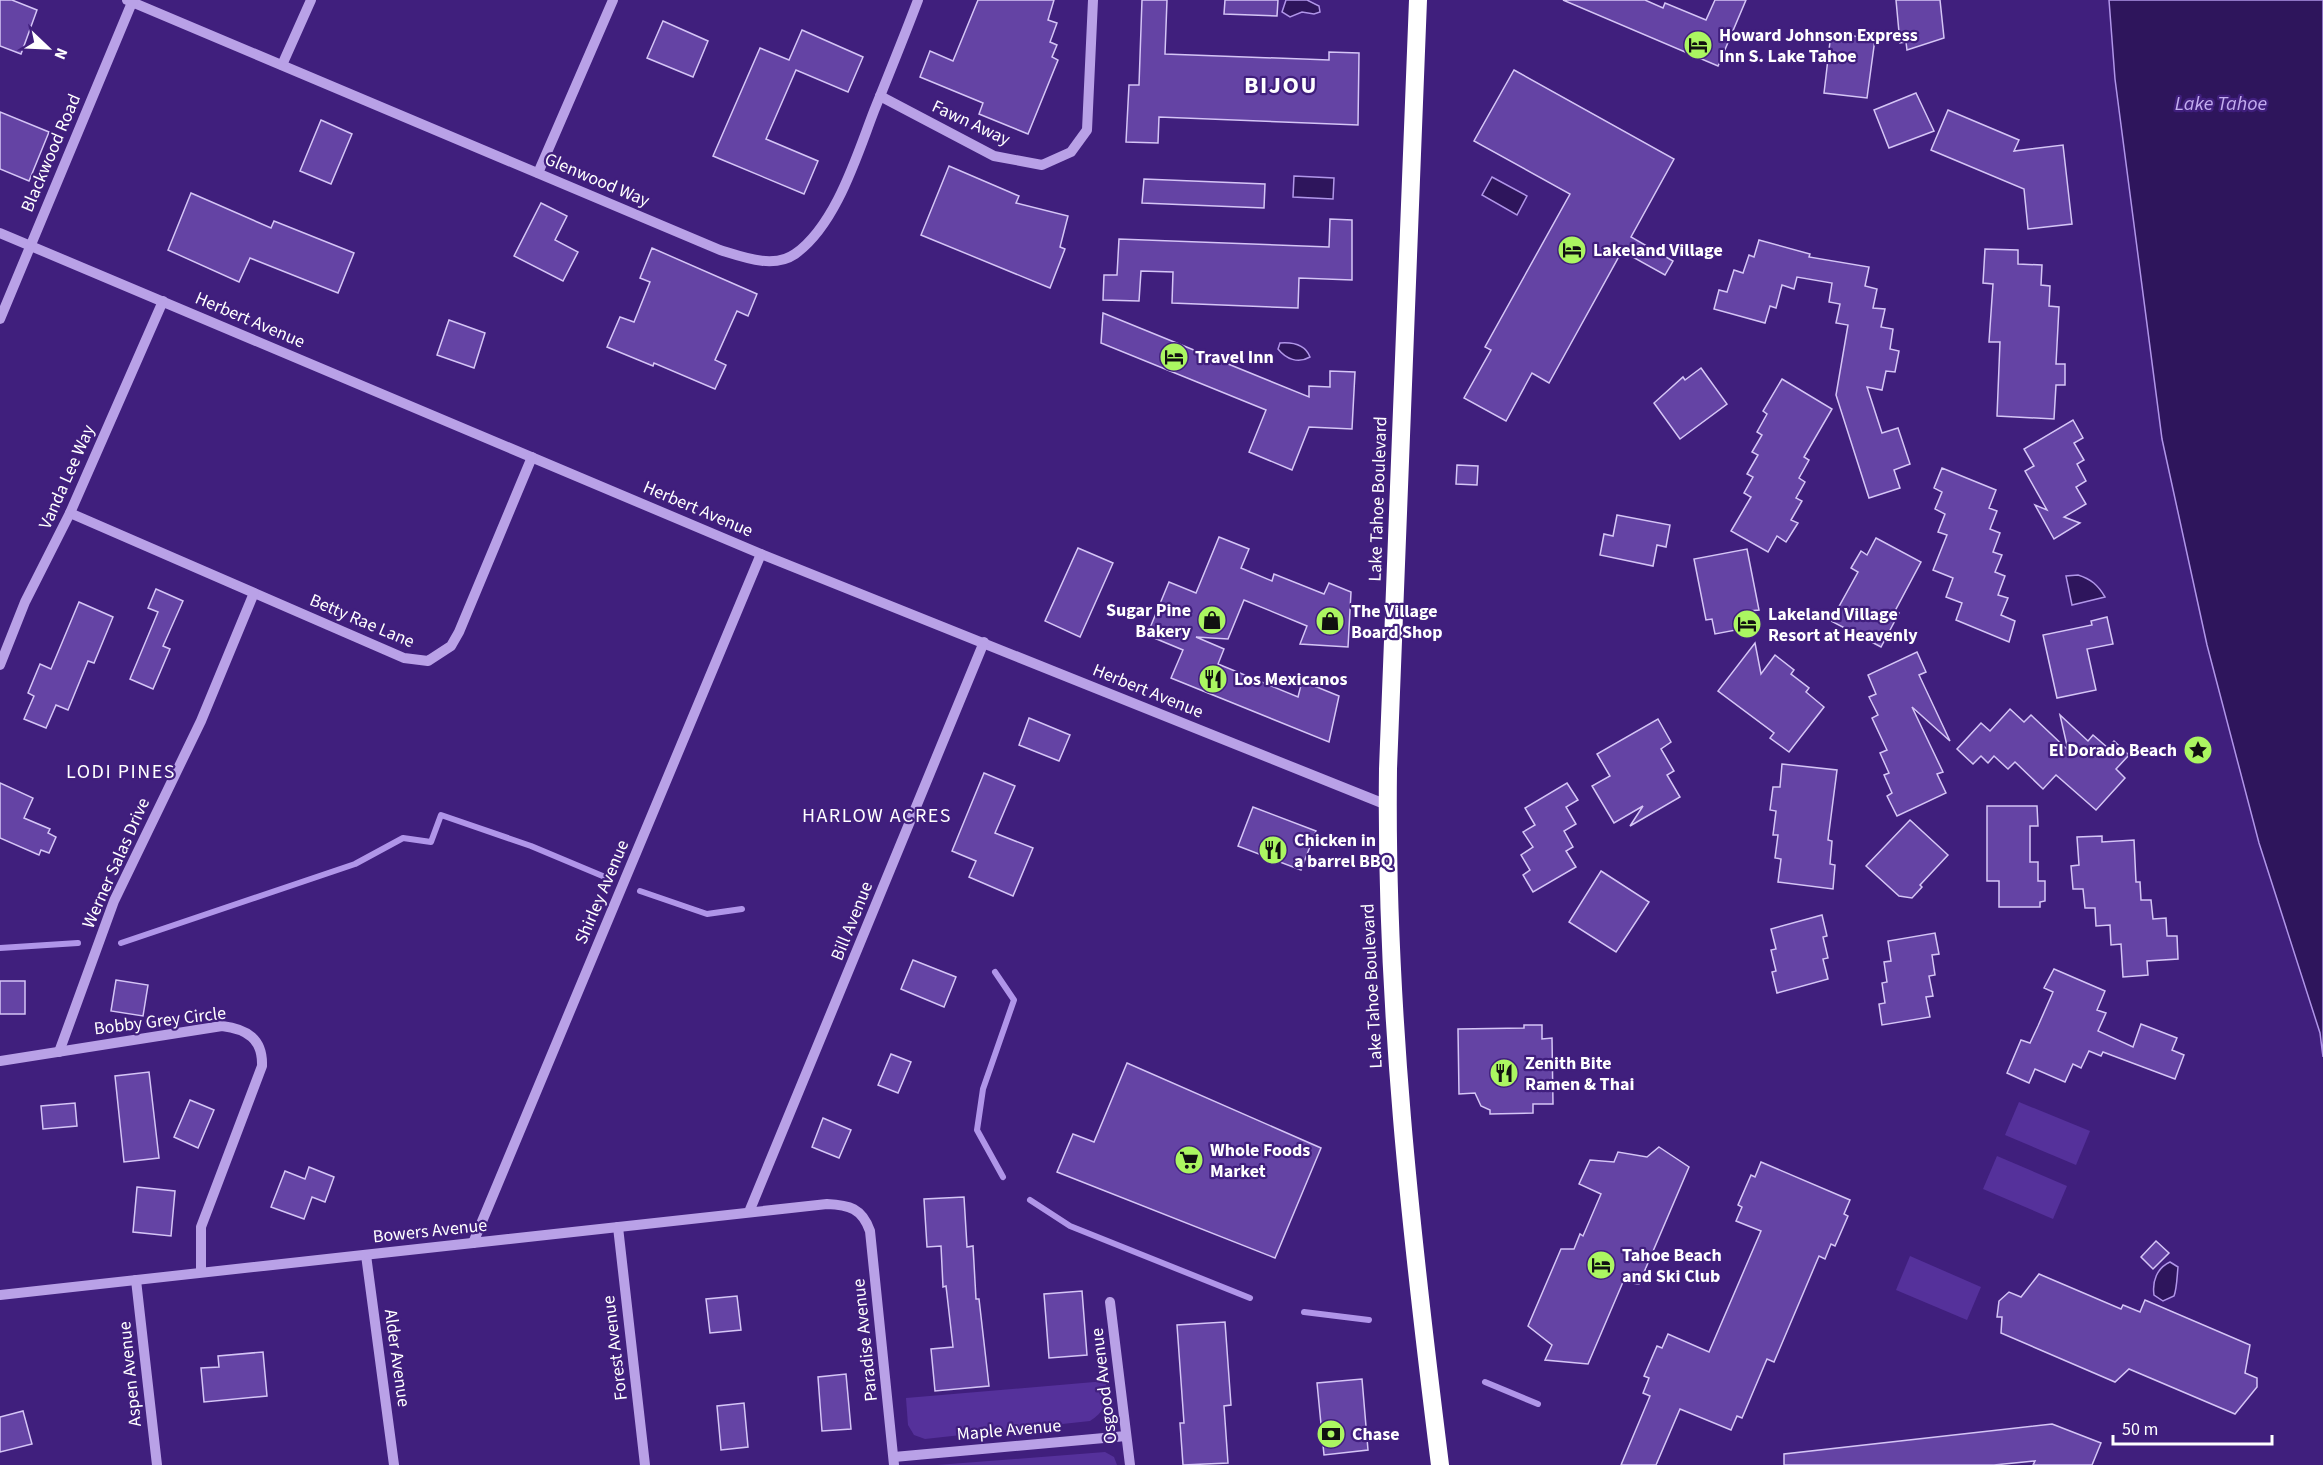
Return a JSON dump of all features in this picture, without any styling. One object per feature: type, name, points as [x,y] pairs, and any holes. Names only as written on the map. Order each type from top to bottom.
[{"type":"highway","name":"Lake Tahoe Boulevard","points":[[1418,0],[1387,805],[1391,981],[1398,1092],[1440,1465]]},
{"type":"street","points":[[282,65],[311,0]]},
{"type":"street","points":[[538,173],[613,0]]},
{"type":"street","name":"Glenwood Way","points":[[130,1],[720,250],[751,260],[775,261],[795,254],[814,236],[830,213],[846,182],[918,0]]},
{"type":"street","name":"Fawn Away","points":[[880,96],[994,156],[1042,165],[1071,152],[1087,130],[1093,0]]},
{"type":"street","name":"Blackwood Road","points":[[0,319],[130,1]]},
{"type":"street","name":"Herbert Avenue","points":[[0,233],[761,554],[1387,805]]},
{"type":"street","name":"Vanda Lee Way","points":[[0,665],[26,602],[70,513],[163,301]]},
{"type":"street","name":"Betty Rae Lane","points":[[70,513],[404,658],[428,661],[441,655],[459,632],[532,457]]},
{"type":"street","name":"Shirley Avenue","points":[[473,1243],[761,554]]},
{"type":"street","name":"Werner Salas Drive","points":[[59,1052],[114,901],[201,721],[254,593]]},
{"type":"street","name":"Bill Avenue","points":[[750,1212],[984,642]]},
{"type":"street","name":"Bobby Grey Circle","points":[[0,1061],[222,1026],[237,1028],[257,1040],[263,1053],[262,1066],[201,1227],[201,1272]]},
{"type":"street","name":"Bowers Avenue","points":[[0,1295],[827,1204],[845,1205],[861,1213]]},
{"type":"street","name":"Paradise Avenue","points":[[861,1213],[866,1221],[871,1241],[894,1461]]},
{"type":"street","name":"Forest Avenue","points":[[618,1227],[645,1465]]},
{"type":"street","name":"Alder Avenue","points":[[366,1255],[394,1465]]},
{"type":"street","name":"Aspen Avenue","points":[[136,1280],[157,1465]]},
{"type":"street","name":"Osgood Avenue","points":[[1110,1302],[1130,1465]]},
{"type":"street","name":"Maple Avenue","points":[[894,1461],[1126,1436]]},
{"type":"shaded area","points":[[2019,1102],[2090,1131],[2076,1165],[2005,1135]]},
{"type":"shaded area","points":[[1997,1156],[2067,1186],[2053,1219],[1983,1189]]},
{"type":"shaded area","points":[[1910,1256],[1981,1287],[1967,1320],[1896,1290]]},
{"type":"shaded area","points":[[1106,1381],[1103,1409],[1090,1421],[925,1439],[914,1435],[908,1425],[906,1398]]},
{"type":"shaded area","points":[[1105,1452],[1114,1457],[1117,1465],[937,1465]]},
{"type":"water","points":[[1286,0],[1307,0],[1319,6],[1320,12],[1314,14],[1302,12],[1290,17],[1282,12]]},
{"type":"water","name":"Lake Tahoe","points":[[2109,0],[2323,0],[2323,1057],[2320,1033],[2259,843],[2207,645],[2162,439],[2115,79]]},
{"type":"water","points":[[1294,176],[1334,178],[1333,199],[1293,197]]},
{"type":"water","points":[[1492,177],[1527,196],[1517,215],[1482,195]]},
{"type":"water","points":[[1280,343],[1298,345],[1305,349],[1310,357],[1301,360],[1288,358],[1278,349]]},
{"type":"water","points":[[2078,575],[2094,583],[2105,597],[2072,605],[2066,576]]},
{"type":"water","points":[[2170,1262],[2178,1267],[2176,1289],[2174,1296],[2163,1301],[2154,1295],[2154,1285],[2159,1271]]},
{"type":"building","points":[[0,0],[12,0],[37,10],[21,54],[0,46]]},
{"type":"building","points":[[978,0],[1054,0],[1048,20],[1057,23],[1050,42],[1057,45],[1052,57],[1058,60],[1028,134],[979,114],[983,103],[920,77],[930,51],[953,61]]},
{"type":"building","points":[[1142,0],[1167,0],[1165,54],[1329,60],[1329,52],[1359,53],[1358,125],[1159,117],[1158,143],[1126,142],[1129,85],[1139,85]]},
{"type":"building","points":[[1225,0],[1278,0],[1277,16],[1224,14]]},
{"type":"building","name":"Howard Johnson Express Inn S. Lake Tahoe","points":[[1563,0],[1645,0],[1663,8],[1665,3],[1706,20],[1715,0],[1746,0],[1718,66]]},
{"type":"building","points":[[1896,0],[1940,0],[1944,38],[1907,50],[1906,42],[1900,43]]},
{"type":"building","points":[[663,21],[708,41],[693,77],[647,58]]},
{"type":"building","points":[[802,30],[863,57],[848,92],[796,70],[766,139],[818,161],[804,194],[713,156],[760,48],[789,60]]},
{"type":"building","points":[[1831,33],[1875,39],[1867,98],[1824,93]]},
{"type":"building","name":"Lakeland Village","points":[[1514,70],[1674,159],[1631,237],[1673,261],[1665,275],[1622,251],[1549,383],[1532,373],[1506,421],[1464,398],[1491,350],[1485,347],[1570,194],[1474,141]]},
{"type":"building","points":[[1916,93],[1934,131],[1889,148],[1874,110]]},
{"type":"building","points":[[1948,110],[2019,140],[2014,151],[2063,145],[2072,224],[2028,229],[2024,189],[1931,150]]},
{"type":"building","points":[[0,112],[49,132],[29,181],[0,169]]},
{"type":"building","points":[[321,120],[352,134],[331,184],[300,171]]},
{"type":"building","points":[[949,166],[1019,196],[1016,203],[1068,216],[1060,247],[1065,249],[1050,288],[921,235]]},
{"type":"building","points":[[1144,179],[1265,184],[1264,208],[1142,203]]},
{"type":"building","points":[[191,193],[271,228],[274,221],[354,253],[338,293],[250,258],[239,282],[168,250]]},
{"type":"building","points":[[541,203],[567,216],[555,240],[578,252],[563,281],[514,256]]},
{"type":"building","points":[[1330,219],[1352,220],[1352,280],[1299,278],[1298,308],[1172,303],[1173,272],[1141,271],[1139,301],[1103,300],[1104,275],[1117,275],[1119,239],[1329,247]]},
{"type":"building","points":[[1759,240],[1810,254],[1809,257],[1869,267],[1865,286],[1877,289],[1873,308],[1885,309],[1881,327],[1893,329],[1890,349],[1899,351],[1895,372],[1886,371],[1882,390],[1867,387],[1882,433],[1898,428],[1910,464],[1894,470],[1900,488],[1869,498],[1836,395],[1848,325],[1836,323],[1840,304],[1829,302],[1832,283],[1797,277],[1794,289],[1782,285],[1776,308],[1770,306],[1765,323],[1714,309],[1719,290],[1727,292],[1734,270],[1743,273],[1749,255],[1754,257]]},
{"type":"building","points":[[652,248],[757,294],[748,316],[737,311],[715,360],[726,365],[715,389],[654,363],[653,366],[607,347],[620,317],[634,322],[650,282],[640,278]]},
{"type":"building","points":[[1985,249],[2018,250],[2018,264],[2042,265],[2041,285],[2050,286],[2049,306],[2059,307],[2056,364],[2065,364],[2065,385],[2056,385],[2054,419],[1997,416],[2000,342],[1989,342],[1993,284],[1983,283]]},
{"type":"building","name":"Travel Inn","points":[[1103,313],[1309,397],[1309,386],[1330,387],[1330,371],[1355,372],[1352,429],[1309,427],[1292,470],[1249,452],[1266,410],[1101,343]]},
{"type":"building","points":[[449,320],[485,333],[474,368],[437,355]]},
{"type":"building","points":[[1701,368],[1727,404],[1680,439],[1654,403],[1683,377],[1685,380]]},
{"type":"building","points":[[1782,379],[1832,409],[1804,457],[1809,460],[1799,478],[1805,482],[1796,498],[1802,501],[1791,520],[1798,523],[1786,542],[1777,536],[1768,552],[1731,531],[1751,497],[1744,493],[1753,477],[1747,474],[1758,455],[1752,452],[1762,435],[1757,432],[1767,414],[1763,411]]},
{"type":"building","points":[[2073,420],[2083,438],[2074,443],[2084,460],[2077,464],[2086,481],[2076,487],[2086,504],[2064,517],[2080,523],[2054,539],[2035,505],[2047,510],[2025,471],[2034,466],[2024,449]]},
{"type":"building","points":[[1457,465],[1478,466],[1477,485],[1456,484]]},
{"type":"building","points":[[1942,468],[1996,490],[1989,508],[1997,511],[1990,529],[2000,533],[1993,552],[2002,555],[1995,572],[2005,576],[1998,595],[2008,598],[2001,615],[2015,621],[2009,642],[1956,620],[1962,603],[1946,597],[1953,578],[1933,570],[1947,535],[1938,532],[1945,514],[1935,509],[1942,492],[1934,488]]},
{"type":"building","points":[[1617,515],[1670,525],[1666,547],[1657,545],[1653,566],[1600,555],[1604,534],[1613,536]]},
{"type":"building","points":[[1219,537],[1249,549],[1241,568],[1272,581],[1274,574],[1324,594],[1329,583],[1351,592],[1348,647],[1300,644],[1307,626],[1244,600],[1228,639],[1196,637],[1224,649],[1218,664],[1298,697],[1302,681],[1339,696],[1329,742],[1171,678],[1183,650],[1147,635],[1169,582],[1196,593]]},
{"type":"building","points":[[1876,538],[1921,562],[1895,611],[1899,613],[1881,647],[1831,621],[1858,572],[1851,568],[1861,551],[1867,555]]},
{"type":"building","points":[[1078,548],[1113,563],[1080,637],[1045,621]]},
{"type":"building","points":[[1747,549],[1759,610],[1749,611],[1752,627],[1715,634],[1712,619],[1706,620],[1694,559]]},
{"type":"building","points":[[156,589],[183,601],[163,646],[170,649],[153,689],[130,679],[158,612],[148,608]]},
{"type":"building","points":[[79,602],[113,617],[94,663],[88,661],[68,710],[56,705],[46,728],[24,719],[34,696],[28,693],[40,664],[51,669]]},
{"type":"building","points":[[2107,617],[2113,644],[2087,649],[2096,690],[2057,698],[2043,635],[2092,625],[2091,621]]},
{"type":"building","points":[[1755,643],[1761,674],[1775,655],[1794,670],[1791,674],[1809,688],[1806,692],[1824,707],[1789,752],[1770,738],[1774,733],[1718,691]]},
{"type":"building","points":[[1917,652],[1926,672],[1919,675],[1950,741],[1912,707],[1943,772],[1937,774],[1946,793],[1897,816],[1887,796],[1892,793],[1884,775],[1889,773],[1880,753],[1887,750],[1872,718],[1878,715],[1869,697],[1876,694],[1868,675]]},
{"type":"building","points":[[2010,709],[2024,722],[2031,715],[2068,750],[2060,715],[2088,741],[2093,735],[2108,748],[2114,741],[2129,755],[2116,769],[2125,778],[2096,810],[2056,775],[2043,789],[2015,762],[2008,769],[1994,756],[1988,763],[1981,756],[1973,764],[1957,749],[1981,723],[1990,731]]},
{"type":"building","points":[[1029,718],[1070,735],[1059,761],[1019,745]]},
{"type":"building","points":[[1658,719],[1671,742],[1661,749],[1674,771],[1667,775],[1680,797],[1630,826],[1643,806],[1614,823],[1592,786],[1610,776],[1597,754]]},
{"type":"building","points":[[1782,764],[1837,770],[1828,840],[1832,841],[1830,864],[1835,865],[1833,889],[1778,882],[1781,859],[1775,858],[1778,835],[1773,835],[1776,811],[1770,810],[1773,787],[1780,787]]},
{"type":"building","points":[[984,773],[1015,786],[995,833],[1033,848],[1013,896],[969,877],[976,861],[952,851]]},
{"type":"building","points":[[0,783],[33,798],[24,818],[50,829],[48,833],[56,837],[49,853],[41,850],[39,855],[0,838]]},
{"type":"building","points":[[1567,783],[1578,800],[1566,807],[1576,824],[1564,831],[1573,847],[1566,851],[1576,867],[1533,892],[1523,875],[1530,870],[1521,855],[1533,847],[1523,832],[1535,825],[1525,808]]},
{"type":"building","points":[[1987,806],[2037,806],[2038,826],[2030,826],[2030,862],[2038,862],[2038,881],[2045,881],[2045,901],[2040,902],[2040,907],[1999,907],[1999,881],[1987,881]]},
{"type":"building","points":[[1253,807],[1316,831],[1301,870],[1238,846]]},
{"type":"building","points":[[1910,820],[1948,855],[1920,885],[1922,887],[1912,898],[1899,896],[1866,866]]},
{"type":"building","points":[[2102,836],[2102,842],[2134,840],[2136,882],[2140,882],[2141,900],[2151,900],[2153,919],[2166,918],[2167,936],[2177,936],[2178,959],[2147,961],[2148,975],[2123,977],[2121,944],[2111,945],[2110,925],[2096,926],[2095,908],[2085,908],[2083,889],[2073,889],[2071,866],[2079,865],[2077,837]]},
{"type":"building","points":[[1601,871],[1649,902],[1616,952],[1569,922]]},
{"type":"building","points":[[1822,915],[1827,936],[1823,937],[1828,958],[1823,959],[1828,979],[1777,993],[1772,972],[1776,971],[1771,950],[1776,949],[1771,929]]},
{"type":"building","points":[[1935,933],[1939,954],[1932,955],[1935,975],[1929,976],[1933,996],[1926,997],[1930,1017],[1882,1025],[1879,1004],[1885,1003],[1882,983],[1887,982],[1884,962],[1891,961],[1888,941]]},
{"type":"building","points":[[913,960],[956,977],[944,1007],[901,989]]},
{"type":"building","points":[[2054,969],[2105,991],[2097,1010],[2106,1013],[2098,1031],[2133,1047],[2141,1024],[2177,1038],[2172,1050],[2184,1055],[2175,1079],[2103,1052],[2101,1056],[2089,1051],[2081,1068],[2073,1064],[2065,1082],[2035,1069],[2029,1083],[2007,1073],[2021,1040],[2030,1043],[2038,1026],[2053,992],[2044,988]]},
{"type":"building","points":[[116,980],[148,985],[143,1016],[111,1011]]},
{"type":"building","points":[[0,981],[25,981],[25,1014],[0,1014]]},
{"type":"building","points":[[1524,1025],[1542,1025],[1542,1039],[1552,1038],[1553,1104],[1533,1104],[1533,1113],[1490,1114],[1490,1110],[1481,1106],[1475,1093],[1459,1094],[1458,1029],[1524,1028]]},
{"type":"building","points":[[891,1054],[911,1062],[898,1093],[878,1085]]},
{"type":"building","name":"Whole Foods Market","points":[[1127,1063],[1321,1148],[1275,1258],[1057,1172],[1073,1134],[1094,1142]]},
{"type":"building","points":[[149,1072],[159,1158],[124,1162],[115,1076]]},
{"type":"building","points":[[190,1100],[214,1110],[198,1148],[174,1137]]},
{"type":"building","points":[[75,1103],[77,1126],[43,1129],[41,1106]]},
{"type":"building","points":[[823,1118],[851,1130],[839,1158],[812,1147]]},
{"type":"building","name":"Tahoe Beach and Ski Club","points":[[1659,1147],[1689,1167],[1639,1284],[1623,1282],[1588,1364],[1545,1360],[1552,1345],[1528,1326],[1561,1249],[1574,1249],[1580,1234],[1583,1236],[1601,1194],[1579,1184],[1590,1160],[1614,1162],[1618,1152],[1647,1157]]},
{"type":"building","points":[[1761,1162],[1850,1200],[1844,1214],[1848,1216],[1835,1246],[1831,1244],[1825,1259],[1819,1256],[1774,1362],[1767,1359],[1742,1418],[1737,1416],[1731,1430],[1680,1409],[1656,1465],[1621,1465],[1650,1396],[1643,1393],[1649,1378],[1644,1376],[1657,1346],[1662,1348],[1668,1334],[1709,1352],[1761,1231],[1736,1221],[1742,1207],[1738,1205],[1751,1175],[1755,1177]]},
{"type":"building","points":[[309,1167],[334,1177],[325,1202],[312,1197],[304,1219],[271,1207],[285,1171],[305,1179]]},
{"type":"building","points":[[137,1187],[175,1191],[171,1236],[133,1232]]},
{"type":"building","points":[[964,1197],[967,1247],[973,1246],[976,1299],[979,1299],[989,1386],[935,1391],[931,1349],[953,1347],[946,1286],[943,1287],[941,1246],[927,1247],[924,1199]]},
{"type":"building","points":[[2156,1241],[2169,1253],[2153,1269],[2141,1257]]},
{"type":"building","points":[[2039,1274],[2121,1309],[2123,1305],[2140,1312],[2145,1300],[2250,1345],[2245,1373],[2257,1378],[2257,1387],[2235,1414],[2129,1369],[2115,1382],[2001,1333],[2002,1317],[1997,1317],[1999,1301],[2009,1292],[2021,1297]]},
{"type":"building","points":[[1082,1291],[1087,1355],[1049,1358],[1044,1294]]},
{"type":"building","points":[[737,1296],[741,1330],[710,1333],[706,1299]]},
{"type":"building","points":[[1225,1322],[1231,1405],[1224,1406],[1228,1463],[1183,1465],[1180,1423],[1184,1423],[1177,1325]]},
{"type":"building","points":[[263,1352],[267,1396],[204,1402],[201,1368],[219,1367],[218,1356]]},
{"type":"building","points":[[846,1374],[851,1429],[822,1431],[818,1377]]},
{"type":"building","points":[[1362,1379],[1368,1450],[1324,1455],[1317,1383]]},
{"type":"building","points":[[744,1403],[748,1447],[721,1450],[717,1406]]},
{"type":"building","points":[[23,1411],[32,1444],[0,1452],[0,1417]]},
{"type":"building","points":[[2052,1424],[2101,1443],[2092,1465],[2033,1465],[2035,1461],[1994,1465],[1784,1465],[1784,1454]]},
{"type":"waterway","points":[[121,943],[355,864],[403,838],[431,842],[441,815],[531,846],[605,877]]},
{"type":"waterway","points":[[640,891],[707,914],[742,909]]},
{"type":"waterway","points":[[0,948],[78,943]]},
{"type":"waterway","points":[[995,972],[1014,1000],[983,1089],[977,1130],[1003,1177]]},
{"type":"waterway","points":[[1030,1200],[1070,1226],[1250,1298]]},
{"type":"waterway","points":[[1304,1312],[1369,1320]]},
{"type":"waterway","points":[[1485,1382],[1538,1404]]},
{"type":"place","name":"Howard Johnson Express Inn S. Lake Tahoe","points":[[1698,45]]},
{"type":"place","name":"Lakeland Village","points":[[1572,250]]},
{"type":"place","name":"Travel Inn","points":[[1174,357]]},
{"type":"place","name":"Sugar Pine Bakery","points":[[1212,620]]},
{"type":"place","name":"The Village Board Shop","points":[[1330,621]]},
{"type":"place","name":"Lakeland Village Resort at Heavenly","points":[[1747,624]]},
{"type":"place","name":"Los Mexicanos","points":[[1213,679]]},
{"type":"place","name":"El Dorado Beach","points":[[2198,750]]},
{"type":"place","name":"Chicken in a barrel BBQ","points":[[1273,850]]},
{"type":"place","name":"Zenith Bite Ramen & Thai","points":[[1504,1073]]},
{"type":"place","name":"Whole Foods Market","points":[[1189,1160]]},
{"type":"place","name":"Tahoe Beach and Ski Club","points":[[1601,1265]]},
{"type":"place","name":"Chase","points":[[1331,1434]]},
{"type":"district","name":"BIJOU","points":[[1281,85]]},
{"type":"district","name":"LODI PINES","points":[[121,772]]},
{"type":"district","name":"HARLOW ACRES","points":[[877,816]]}]
